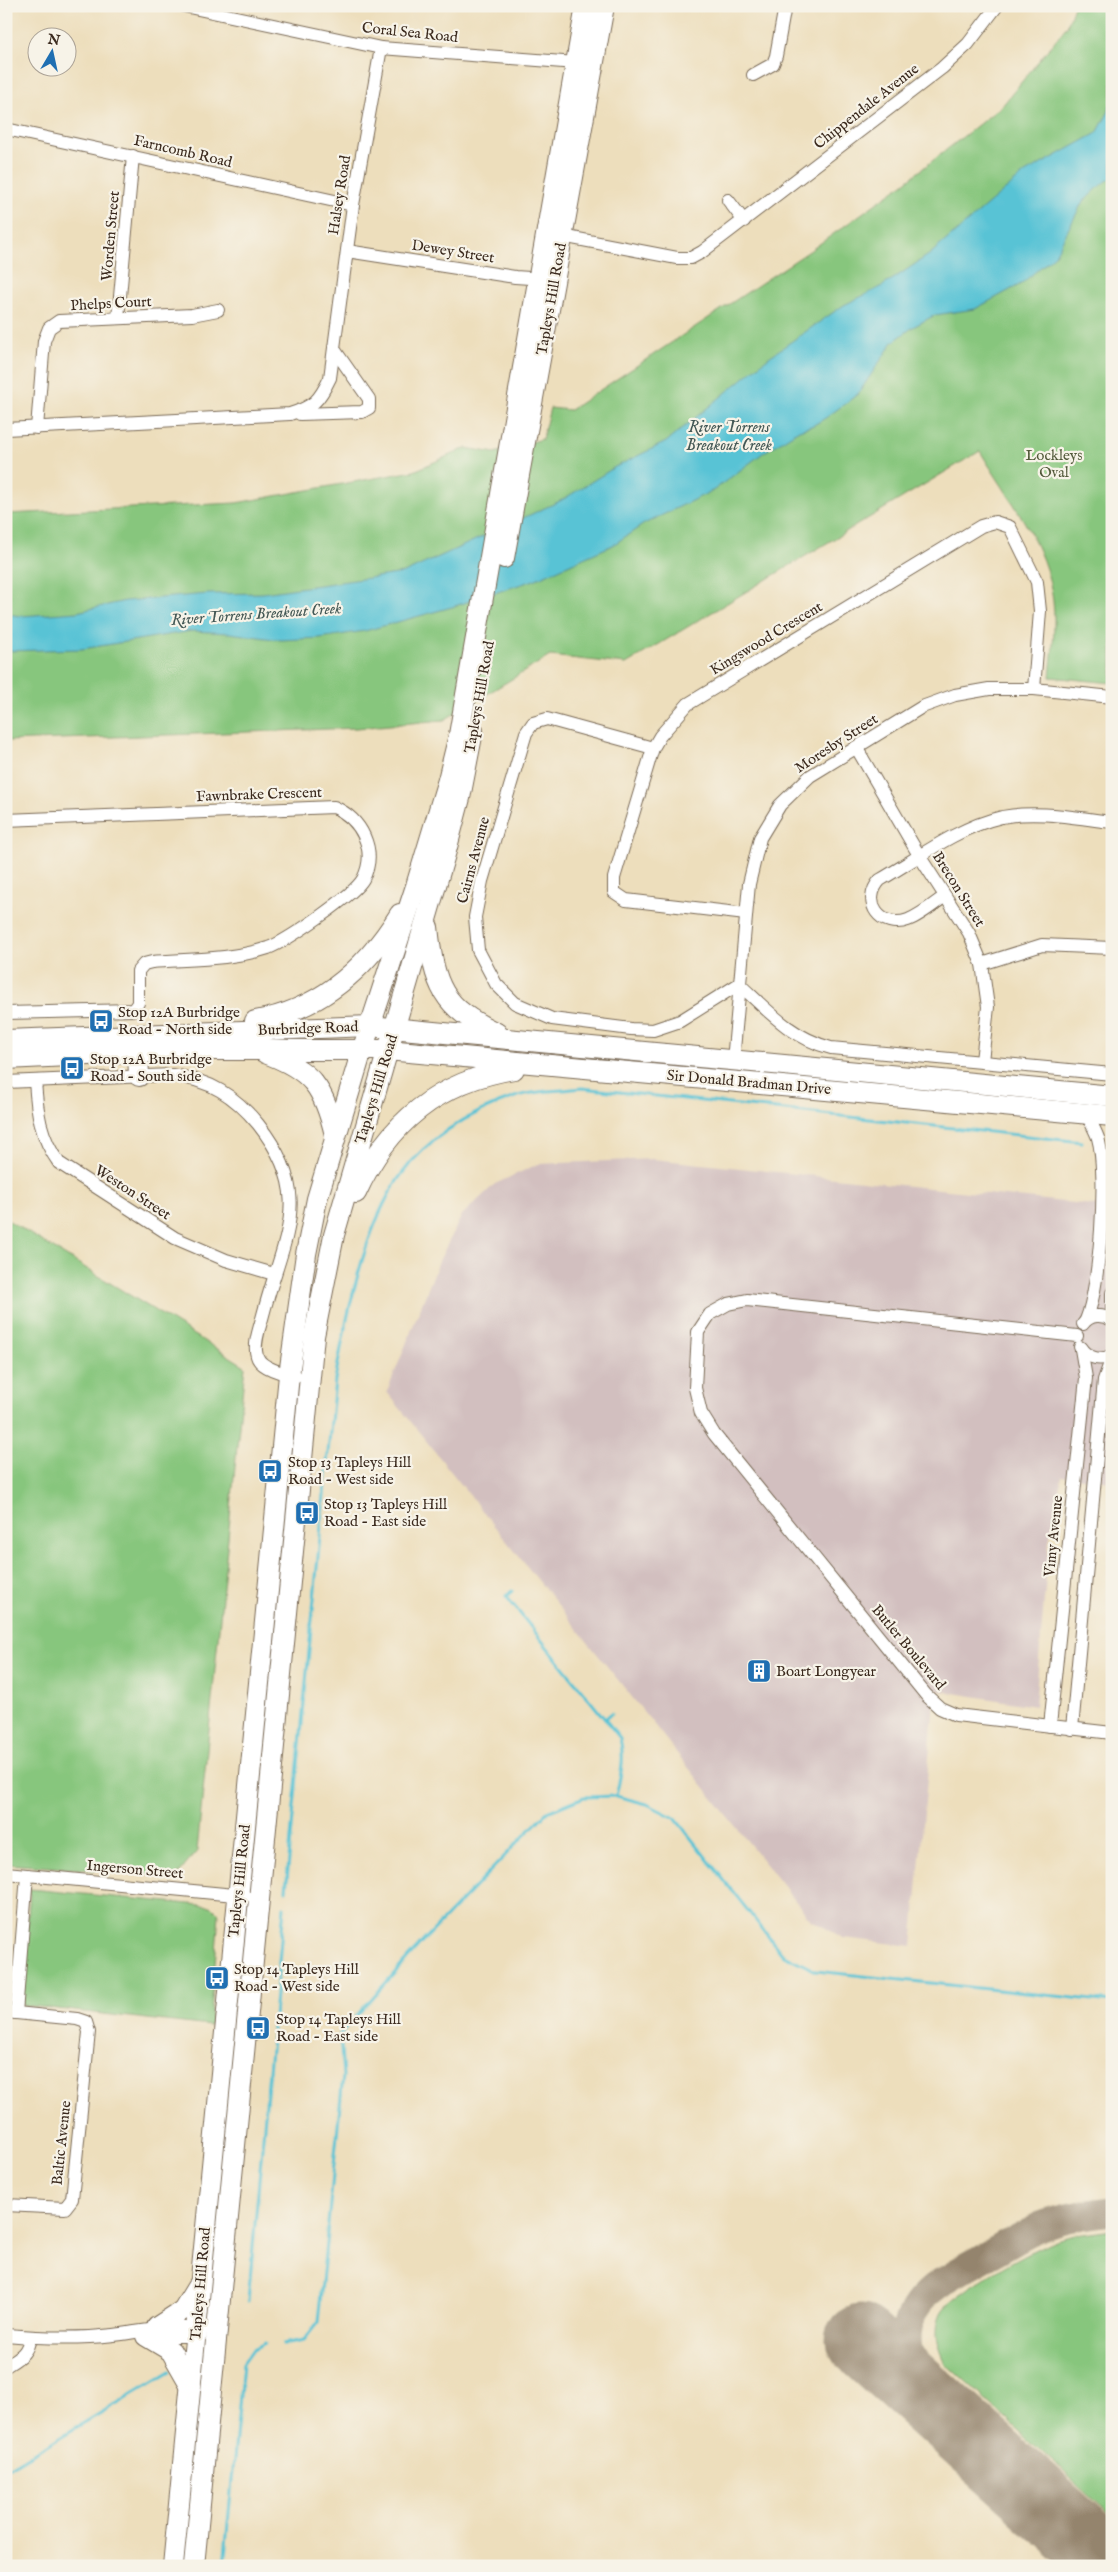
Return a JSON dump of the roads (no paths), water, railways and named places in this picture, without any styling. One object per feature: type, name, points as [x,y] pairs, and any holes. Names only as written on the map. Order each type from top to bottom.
[{"type":"main road","name":"Tapleys Hill Road","points":[[172,2566],[191,2386],[237,1895],[274,1553],[289,1375],[312,1222],[362,1049],[416,886],[455,753],[484,636],[517,486],[536,339],[584,64],[586,6]]},
{"type":"main road","name":"Tapleys Hill Road","points":[[584,64],[604,6]]},
{"type":"main road","name":"Tapleys Hill Road","points":[[194,2566],[314,1336],[334,1235],[460,798],[484,636],[499,500],[536,339]]},
{"type":"main road","points":[[223,1031],[235,1025],[289,1012],[305,1006],[332,990],[357,970],[374,951],[416,886]]},
{"type":"main road","points":[[427,916],[431,960],[440,988],[448,999],[469,1018],[512,1039]]},
{"type":"main road","name":"Burbridge Road","points":[[6,1040],[370,1026],[394,1028]]},
{"type":"main road","name":"Sir Donald Bradman Drive","points":[[394,1028],[1112,1096]]},
{"type":"main road","points":[[253,1048],[288,1062],[312,1080],[328,1105],[336,1137]]},
{"type":"main road","name":"Burbridge Road","points":[[6,1059],[253,1048],[387,1050]]},
{"type":"main road","name":"Sir Donald Bradman Drive","points":[[387,1050],[1112,1116]]},
{"type":"main road","points":[[138,1052],[139,1076]]},
{"type":"main road","points":[[697,1077],[733,1061],[751,1083]]},
{"type":"main road","points":[[334,1235],[375,1155],[398,1127],[427,1102],[468,1079],[502,1070],[540,1065]]},
{"type":"main road","points":[[191,2386],[171,2352],[152,2332],[183,2310],[200,2280]]},
{"type":"street","name":"Coral Sea Road","points":[[184,6],[381,48],[584,64]]},
{"type":"street","points":[[753,76],[773,64],[785,6]]},
{"type":"street","name":"Chippendale Avenue","points":[[554,234],[687,258],[702,252],[942,68],[968,44],[997,6]]},
{"type":"street","name":"Halsey Road","points":[[290,414],[310,407],[321,397],[330,378],[353,205],[381,48]]},
{"type":"street","name":"Farncomb Road","points":[[6,129],[353,205]]},
{"type":"street","name":"Worden Street","points":[[118,318],[133,156]]},
{"type":"street","points":[[728,200],[744,221]]},
{"type":"street","name":"Dewey Street","points":[[347,251],[515,277],[546,279]]},
{"type":"street","name":"Phelps Court","points":[[37,428],[44,341],[49,328],[59,321],[192,315],[218,310]]},
{"type":"street","name":"Halsey Road","points":[[6,429],[362,412],[368,408],[369,399],[334,349]]},
{"type":"street","name":"Kingswood Crescent","points":[[746,914],[626,900],[614,892],[614,878],[653,748],[660,736],[688,704],[981,526],[996,522],[1010,527],[1037,582],[1040,611],[1034,689]]},
{"type":"street","name":"Moresby Street","points":[[733,1061],[738,984],[749,884],[760,838],[780,805],[810,776],[922,707],[955,695],[990,688],[1034,689],[1112,697]]},
{"type":"street","name":"Cairns Avenue","points":[[653,748],[547,719],[533,723],[526,733],[482,881],[475,917],[478,950],[496,984],[507,997],[552,1019],[654,1030],[680,1021],[738,984]]},
{"type":"street","name":"Brecon Street","points":[[856,747],[920,856],[969,933],[982,964],[988,1008],[982,1061]]},
{"type":"street","name":"Fawnbrake Crescent","points":[[6,820],[334,807],[355,820],[362,829],[368,855],[366,870],[355,888],[297,932],[271,947],[239,956],[144,964],[138,971],[138,1003],[133,1010],[6,1013]]},
{"type":"street","points":[[945,896],[908,920],[885,920],[875,912],[871,900],[876,885],[920,856],[969,828],[1002,817],[1038,814],[1112,822]]},
{"type":"street","points":[[982,964],[1042,945],[1112,948]]},
{"type":"street","points":[[738,984],[795,1034],[813,1043],[831,1048],[1112,1074]]},
{"type":"street","points":[[6,1082],[172,1075],[212,1084],[226,1092],[246,1109],[281,1157],[290,1184],[292,1214],[257,1338],[256,1354],[259,1361],[289,1375],[311,1378]]},
{"type":"street","name":"Weston Street","points":[[35,1081],[41,1131],[47,1147],[59,1163],[175,1238],[226,1260],[274,1274]]},
{"type":"street","points":[[1077,1336],[1079,1328],[1086,1320],[1094,1294],[1102,1188],[1098,1137],[1086,1113]]},
{"type":"street","points":[[1112,1293],[1112,1306]]},
{"type":"street","name":"Butler Boulevard","points":[[1077,1336],[747,1300],[728,1304],[710,1314],[698,1332],[695,1388],[701,1414],[714,1434],[926,1695],[940,1708],[956,1715],[1112,1733]]},
{"type":"street","points":[[1086,1320],[1102,1316],[1112,1320]]},
{"type":"street","name":"Vimy Avenue","points":[[1050,1726],[1086,1378],[1077,1336]]},
{"type":"street","points":[[1072,1729],[1104,1380],[1112,1356],[1095,1359],[1088,1356],[1081,1349]]},
{"type":"street","name":"Ingerson Street","points":[[6,1873],[260,1897]]},
{"type":"street","points":[[11,2013],[28,1875]]},
{"type":"street","name":"Baltic Avenue","points":[[6,2204],[65,2208],[72,2199],[89,2032],[86,2022],[11,2013]]},
{"type":"street","points":[[6,2335],[56,2338],[152,2332],[217,2333]]},
{"type":"street","points":[[6,2366],[23,2355],[28,2348],[30,2337]]},
{"type":"water","name":"River Torrens Breakout Creek","points":[[1112,98],[1112,178],[1102,184],[1082,203],[1055,255],[1021,284],[975,309],[935,315],[913,327],[893,342],[858,394],[827,417],[814,425],[799,430],[763,453],[714,490],[644,524],[613,545],[534,580],[452,607],[365,631],[320,638],[281,640],[229,633],[192,631],[82,649],[6,651],[6,614],[21,616],[77,612],[125,601],[208,594],[263,593],[404,573],[562,500],[615,467],[666,442],[769,357],[844,305],[881,287],[930,254],[1025,173],[1097,133],[1109,111]]},
{"type":"waterway","points":[[286,1890],[335,1380],[339,1356],[358,1274],[377,1220],[388,1196],[401,1175],[425,1148],[453,1126],[501,1102],[533,1093],[582,1088],[1082,1142]]},
{"type":"waterway","points":[[512,1591],[506,1596],[620,1738],[622,1760],[616,1796]]},
{"type":"waterway","points":[[605,1719],[612,1713]]},
{"type":"waterway","points":[[283,2344],[304,2340],[318,2322],[343,2076],[340,2034],[426,1938],[547,1812],[584,1797],[616,1796],[647,1804],[675,1818],[782,1954],[816,1971],[1112,2002]]},
{"type":"waterway","points":[[248,2301],[284,1907]]},
{"type":"waterway","points":[[224,2566],[243,2363],[253,2349],[265,2343]]},
{"type":"waterway","points":[[6,2469],[170,2372]]},
{"type":"place","name":"Stop 12A Burbridge Road - North side","points":[[101,1021]]},
{"type":"place","name":"Stop 12A Burbridge Road - South side","points":[[72,1068]]},
{"type":"place","name":"Stop 13 Tapleys Hill Road - West side","points":[[270,1471]]},
{"type":"place","name":"Stop 13 Tapleys Hill Road - East side","points":[[307,1513]]},
{"type":"place","name":"Boart Longyear","points":[[759,1671]]},
{"type":"place","name":"Stop 14 Tapleys Hill Road - West side","points":[[217,1978]]},
{"type":"place","name":"Stop 14 Tapleys Hill Road - East side","points":[[258,2028]]},
{"type":"park label","name":"Lockleys Oval","points":[[1054,464]]}]
